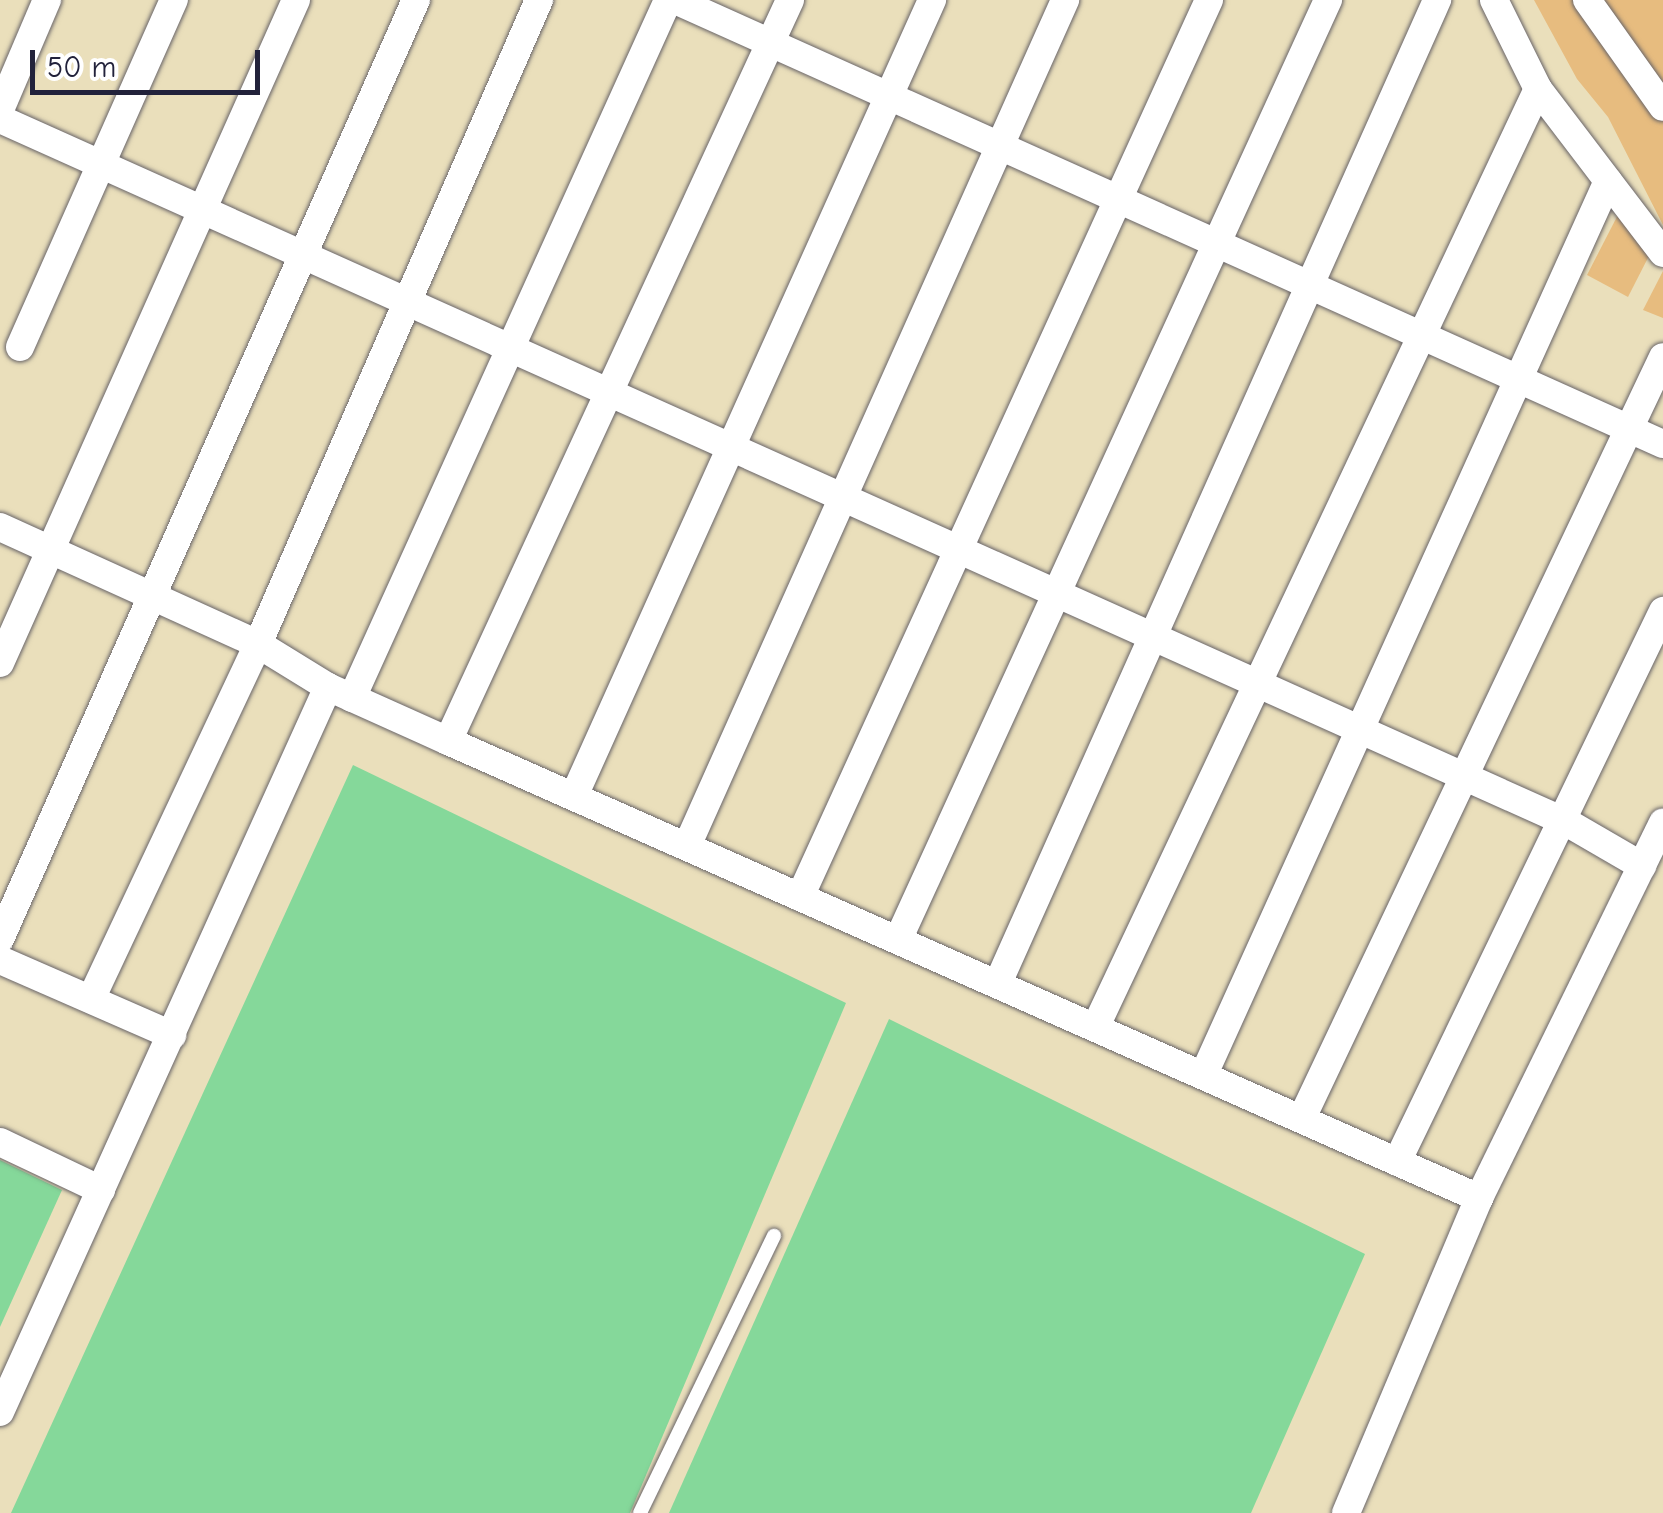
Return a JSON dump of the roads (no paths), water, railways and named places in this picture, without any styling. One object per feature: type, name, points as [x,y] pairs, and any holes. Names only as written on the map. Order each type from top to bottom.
[{"type":"street","points":[[0,110],[47,0]]},
{"type":"street","points":[[20,347],[174,0]]},
{"type":"street","points":[[0,662],[296,0]]},
{"type":"street","points":[[0,939],[416,0]]},
{"type":"street","points":[[91,1000],[258,644],[540,0]]},
{"type":"street","points":[[0,1412],[172,1035],[512,348],[671,0],[891,92],[1663,444]]},
{"type":"street","points":[[448,741],[790,0]]},
{"type":"street","points":[[574,796],[932,0]]},
{"type":"street","points":[[687,846],[1004,144],[1065,0]]},
{"type":"street","points":[[800,896],[1209,0]]},
{"type":"street","points":[[898,940],[1328,0]]},
{"type":"street","points":[[998,983],[1436,0]]},
{"type":"street","points":[[1494,0],[1538,89],[1663,253]]},
{"type":"street","points":[[1587,0],[1663,107]]},
{"type":"street","points":[[1096,1026],[1538,89]]},
{"type":"street","points":[[0,119],[1566,822],[1642,866]]},
{"type":"street","points":[[1204,1074],[1608,181]]},
{"type":"street","points":[[1302,1118],[1663,357]]},
{"type":"street","points":[[0,527],[258,644],[340,692],[448,741],[1479,1198]]},
{"type":"street","points":[[1397,1162],[1566,822],[1663,611]]},
{"type":"street","points":[[1346,1513],[1479,1198],[1663,823]]},
{"type":"street","points":[[0,960],[172,1035]]},
{"type":"street","points":[[0,1142],[101,1190]]},
{"type":"lane","points":[[640,1513],[774,1236]]}]
